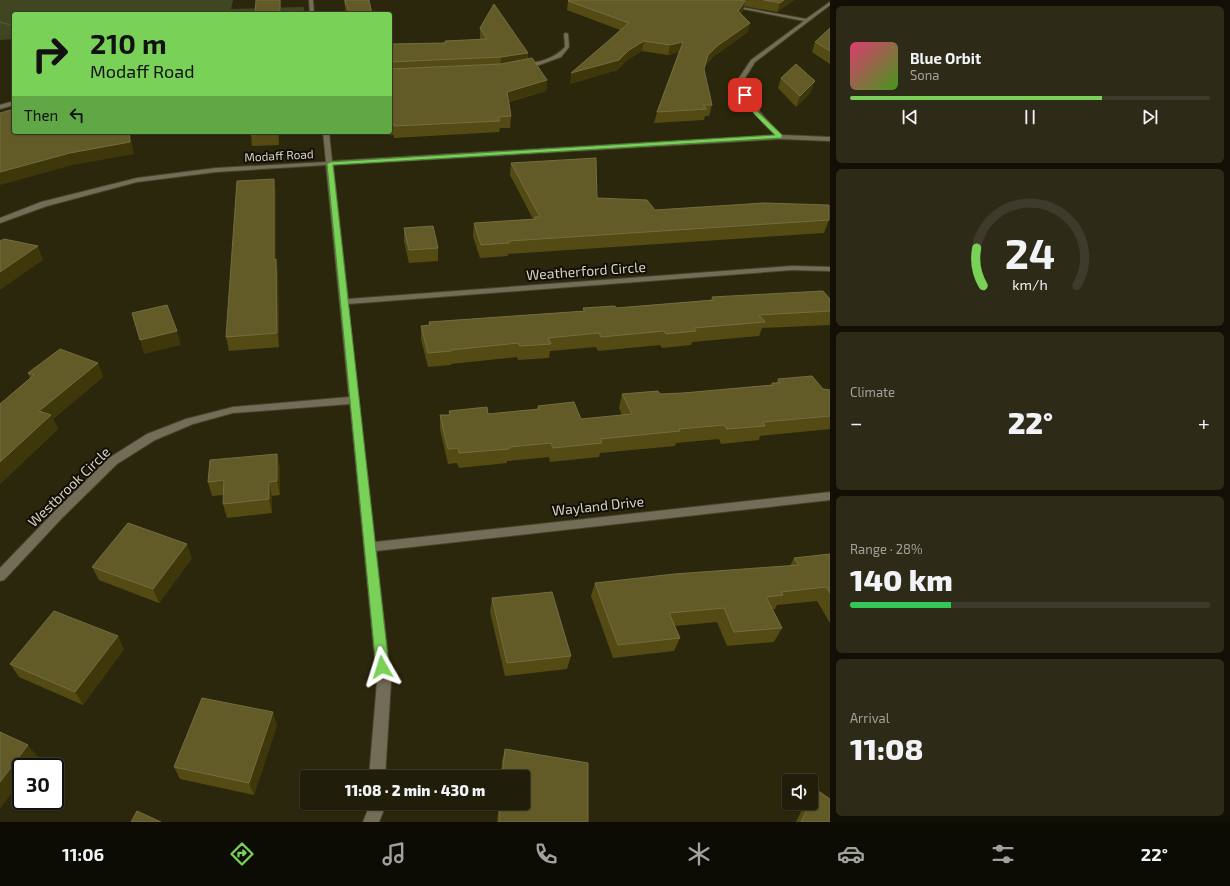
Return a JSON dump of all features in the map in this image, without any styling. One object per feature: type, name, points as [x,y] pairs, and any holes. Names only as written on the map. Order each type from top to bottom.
[{"type":"street","points":[[311,0],[312,12]]},
{"type":"street","points":[[780,137],[756,113],[745,95],[742,78],[753,61],[830,3]]},
{"type":"street","points":[[722,4],[807,20]]},
{"type":"street","points":[[515,68],[536,64],[559,56],[567,47],[566,34]]},
{"type":"street","points":[[0,107],[12,104]]},
{"type":"street","points":[[326,134],[384,682],[378,770]]},
{"type":"street","name":"Modaff Road","points":[[0,221],[44,204],[137,180],[216,170],[780,137],[830,139]]},
{"type":"street","name":"Weatherford Circle","points":[[344,302],[792,268],[830,269]]},
{"type":"street","name":"Westbrook Circle","points":[[0,576],[58,515],[113,461],[151,437],[190,421],[233,410],[354,400]]},
{"type":"street","name":"Wayland Drive","points":[[370,546],[830,496]]},
{"type":"street","points":[[371,822],[374,810]]},
{"type":"path","points":[[275,12],[296,11]]},
{"type":"path","points":[[0,22],[12,25]]},
{"type":"green space","points":[[0,0],[233,0],[231,9],[304,7],[304,12],[12,12],[12,39],[0,40]]},
{"type":"building","points":[[256,0],[280,0],[280,12],[255,12]]},
{"type":"building","points":[[345,0],[369,0],[372,12],[349,12]]},
{"type":"building","points":[[738,0],[745,1],[738,11],[750,23],[717,46],[708,55],[704,69],[712,105],[703,105],[707,109],[657,112],[683,42],[670,45],[644,41],[629,50],[619,60],[571,73],[629,23],[568,1]]},
{"type":"building","points":[[764,0],[784,0],[780,3]]},
{"type":"building","points":[[494,4],[528,53],[501,57],[392,62],[392,44],[445,43],[445,41],[487,39],[480,28]]},
{"type":"building","points":[[830,28],[830,51],[815,42]]},
{"type":"building","points":[[532,58],[547,80],[507,92],[511,116],[498,117],[500,121],[394,126],[394,124],[392,124],[392,69],[501,64]]},
{"type":"building","points":[[796,64],[815,81],[800,96],[781,78]]},
{"type":"building","points":[[12,110],[12,134],[129,134],[130,142],[70,153],[0,172],[0,113]]},
{"type":"building","points":[[596,158],[597,198],[647,200],[655,210],[764,203],[829,205],[829,220],[509,241],[509,243],[481,245],[474,223],[536,219],[535,217],[540,217],[511,163]]},
{"type":"building","points":[[274,179],[274,260],[276,259],[277,333],[226,337],[237,181]]},
{"type":"building","points":[[433,226],[438,248],[409,250],[404,228]]},
{"type":"building","points":[[4,239],[38,246],[0,272],[0,241]]},
{"type":"building","points":[[823,291],[830,299],[830,311],[759,315],[765,322],[694,328],[696,331],[666,334],[664,331],[601,337],[599,333],[548,338],[551,344],[520,346],[518,343],[428,353],[421,326],[430,325],[429,322],[585,311],[583,308],[615,306],[616,308],[714,300],[712,297]]},
{"type":"building","points":[[167,305],[177,331],[140,340],[132,313]]},
{"type":"building","points":[[60,349],[98,363],[39,411],[51,415],[0,462],[0,404],[34,375],[28,373]]},
{"type":"building","points":[[812,376],[823,389],[830,390],[830,416],[763,422],[765,426],[727,429],[724,425],[600,439],[602,443],[553,448],[551,443],[509,447],[509,449],[459,453],[458,448],[448,449],[440,415],[450,415],[449,411],[487,407],[488,414],[539,409],[538,406],[574,402],[581,419],[632,414],[622,394],[658,391],[660,394],[683,393],[773,385],[772,383],[780,383],[778,379]]},
{"type":"building","points":[[277,454],[277,481],[269,482],[269,499],[223,504],[224,480],[208,482],[210,460]]},
{"type":"building","points":[[128,523],[187,544],[153,589],[92,567]]},
{"type":"building","points":[[830,554],[830,593],[826,587],[781,592],[783,595],[766,597],[782,628],[734,632],[724,608],[669,613],[680,638],[618,645],[595,583],[674,574],[799,565],[794,558]]},
{"type":"building","points":[[552,592],[571,656],[507,663],[492,598]]},
{"type":"building","points":[[54,611],[118,636],[75,692],[10,664]]},
{"type":"building","points":[[202,698],[273,712],[249,783],[174,767]]},
{"type":"building","points":[[0,732],[28,745],[18,758],[12,758],[12,766],[0,782]]},
{"type":"building","points":[[505,749],[588,763],[588,822],[499,822],[500,810],[530,810],[530,770],[503,770]]},
{"type":"building","points":[[818,791],[830,799],[830,822],[801,822],[807,810],[818,810]]},
{"type":"building","points":[[137,811],[161,822],[131,822]]},
{"type":"route","points":[[382,667],[330,164],[780,137],[756,113],[745,95]]}]
